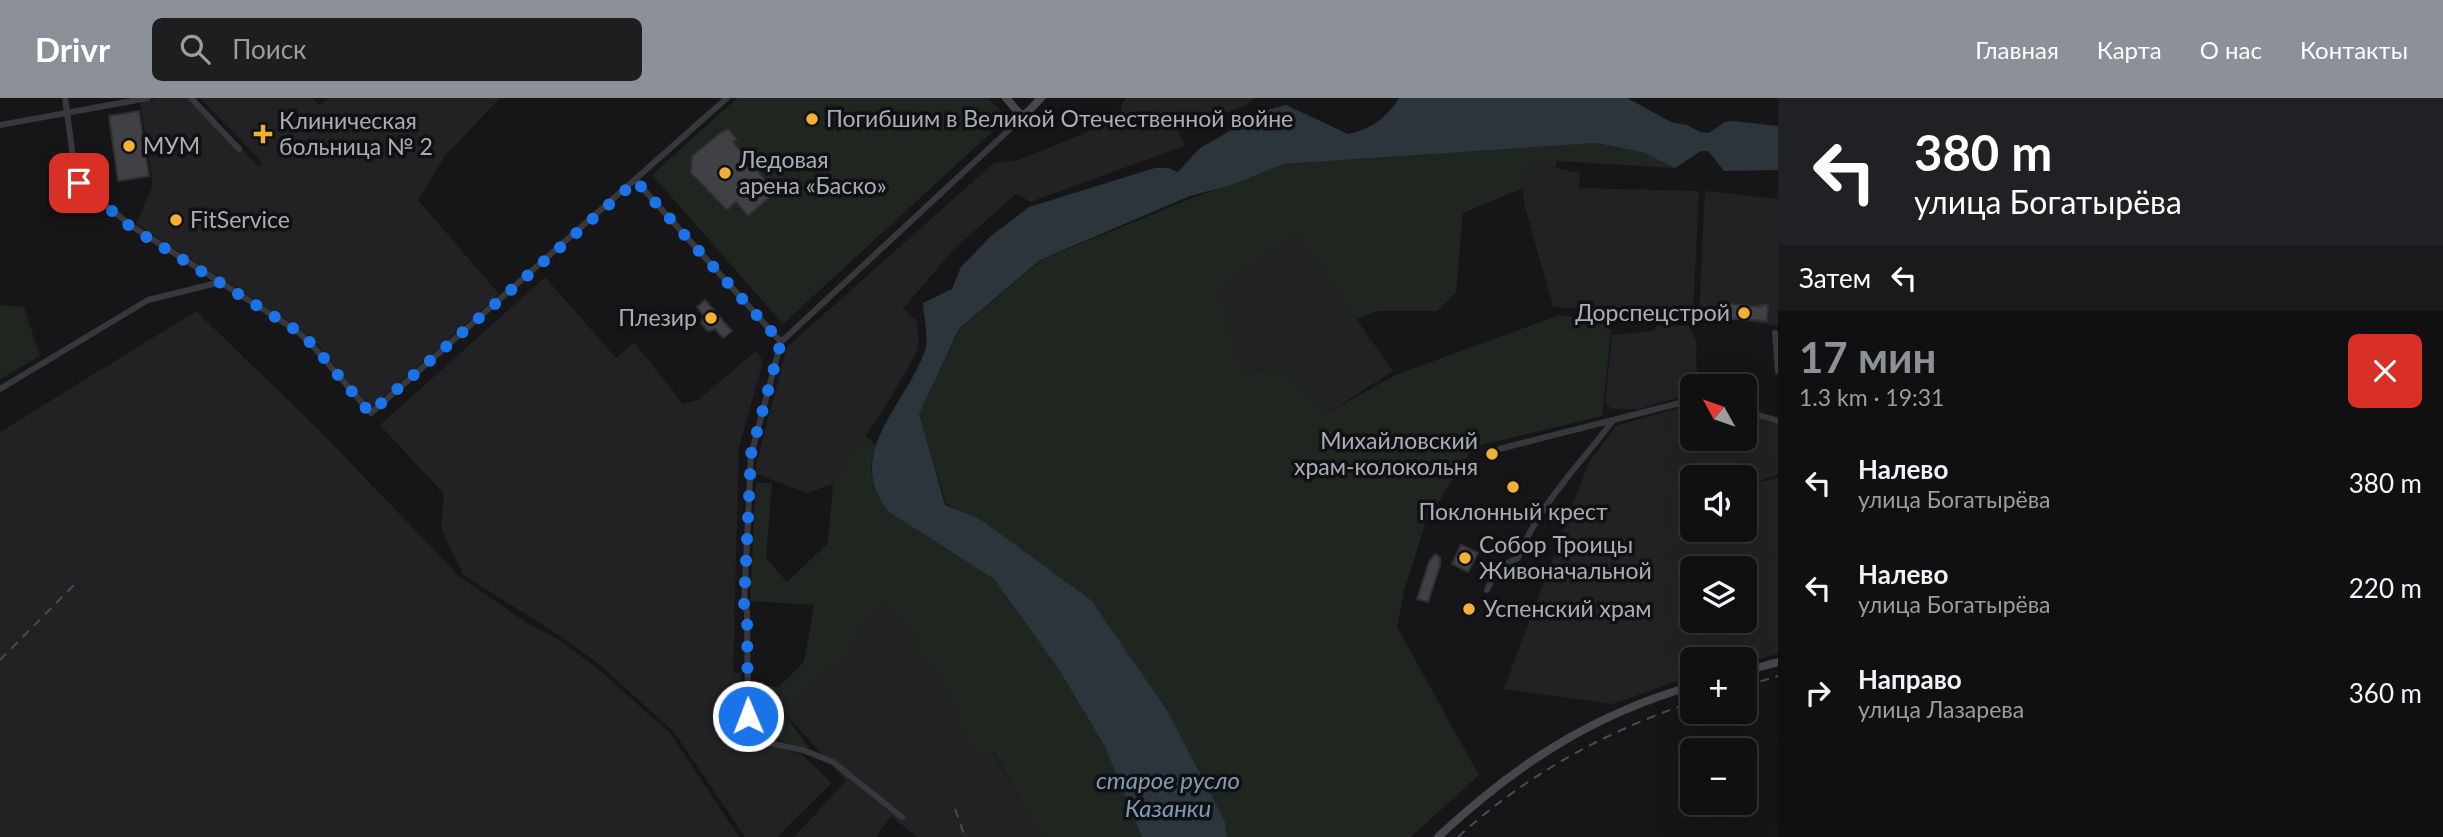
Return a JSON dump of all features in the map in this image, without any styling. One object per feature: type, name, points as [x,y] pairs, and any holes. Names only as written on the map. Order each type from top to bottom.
[{"type":"main road","points":[[1006,98],[1019,113],[1025,115],[1041,98]]},
{"type":"main road","points":[[1757,668],[1778,662]]},
{"type":"main road","points":[[1438,837],[1499,784],[1558,743],[1642,703],[1680,690]]},
{"type":"street","points":[[65,98],[75,172],[86,190],[132,228],[296,330],[313,345],[370,413],[727,98]]},
{"type":"street","points":[[0,125],[148,98]]},
{"type":"street","points":[[191,98],[239,149]]},
{"type":"street","points":[[902,817],[833,762],[803,750],[774,744],[757,732],[748,716],[747,612],[744,605],[751,454],[781,342],[1025,115]]},
{"type":"street","points":[[636,181],[781,342]]},
{"type":"street","points":[[0,389],[148,300],[218,283]]},
{"type":"street","points":[[1774,333],[1778,371]]},
{"type":"street","points":[[1499,450],[1680,403]]},
{"type":"street","points":[[1757,415],[1778,421]]},
{"type":"street","points":[[1487,590],[1497,568],[1518,558],[1526,536],[1549,502],[1612,422]]},
{"type":"shaded area","points":[[159,98],[195,98],[259,167],[262,162],[200,98],[312,98],[320,106],[329,98],[500,98],[445,156],[418,200],[499,294],[371,408],[315,342],[299,328],[136,224],[153,185],[140,103]]},
{"type":"shaded area","points":[[737,98],[988,98],[1007,118],[783,324],[652,175]]},
{"type":"shaded area","points":[[1127,98],[1255,98],[1247,105],[1178,130],[1184,146],[1030,202],[1017,193],[953,250],[903,309],[917,321],[919,348],[887,404],[833,484],[807,493],[754,473],[787,347],[994,163],[1016,161],[1120,119],[1122,103]]},
{"type":"shaded area","points":[[1596,143],[1642,152],[1675,168],[1557,161],[1555,168],[1521,167],[1523,188],[1463,213],[1456,293],[1437,311],[1378,311],[1356,319],[1296,234],[1220,289],[1243,375],[1282,368],[1328,413],[1395,375],[1560,315],[1612,321],[1602,416],[1473,447],[1426,522],[1404,591],[1397,627],[1479,775],[1411,837],[1227,837],[1225,822],[1091,600],[946,503],[918,415],[960,329],[1041,260],[1283,164]]},
{"type":"shaded area","points":[[1521,167],[1555,168],[1580,173],[1579,188],[1699,191],[1693,314],[1553,307],[1524,203]]},
{"type":"shaded area","points":[[1705,191],[1778,199],[1778,326],[1699,314]]},
{"type":"shaded area","points":[[1296,234],[1393,371],[1328,413],[1282,368],[1243,375],[1220,289]]},
{"type":"shaded area","points":[[545,277],[616,358],[634,342],[683,404],[698,400],[756,351],[763,361],[739,447],[733,673],[741,673],[741,708],[746,725],[757,742],[801,754],[832,783],[777,837],[745,837],[674,732],[600,665],[559,635],[463,575],[441,528],[444,494],[380,425]]},
{"type":"shaded area","points":[[0,305],[24,307],[40,356],[0,379]]},
{"type":"shaded area","points":[[196,311],[318,429],[460,577],[527,623],[556,638],[596,667],[671,734],[739,837],[0,837],[0,432]]},
{"type":"shaded area","points":[[1658,325],[1689,326],[1696,341],[1697,374],[1680,374],[1680,397],[1640,409],[1612,409],[1605,403],[1612,335],[1653,331]]},
{"type":"shaded area","points":[[1680,407],[1680,452],[1757,452],[1757,418],[1778,424],[1778,474],[1757,482],[1757,465],[1680,465],[1680,542],[1757,542],[1757,483],[1778,478],[1778,654],[1757,659],[1757,647],[1680,647],[1680,680],[1613,704],[1504,689],[1588,464],[1616,426]]},
{"type":"shaded area","points":[[865,435],[876,446],[872,463],[873,480],[879,497],[889,512],[994,579],[1058,668],[1104,745],[1142,837],[1041,837],[993,751],[970,751],[939,672],[910,648],[920,636],[881,604],[868,618],[835,671],[821,669],[781,709],[809,748],[782,741],[766,730],[760,722],[752,684],[779,687],[804,662],[814,605],[750,601],[756,483],[772,483],[766,558],[787,582],[828,543],[833,484]]},
{"type":"shaded area","points":[[881,604],[920,636],[910,648],[939,672],[970,751],[992,751],[1041,837],[917,837],[891,816],[876,837],[794,837],[846,781],[781,709]]},
{"type":"water","name":"старое русло Казанки","points":[[1399,98],[1627,98],[1671,122],[1687,125],[1700,132],[1709,133],[1725,122],[1734,121],[1778,126],[1778,170],[1724,171],[1708,151],[1701,151],[1675,168],[1642,152],[1596,143],[1283,164],[1231,185],[1190,196],[1040,260],[959,329],[919,414],[945,505],[981,520],[1091,600],[1168,712],[1225,822],[1227,837],[1142,837],[1104,745],[1058,668],[994,579],[889,512],[876,491],[872,471],[874,451],[892,411],[925,351],[923,303],[952,289],[961,267],[991,236],[1029,207],[1155,168],[1168,168],[1178,172],[1200,148],[1267,110],[1286,105],[1348,134],[1378,122]]},
{"type":"building","name":"МУМ","points":[[139,111],[149,176],[118,181],[109,116]]},
{"type":"building","name":"Ледовая арена «Баско»","points":[[728,129],[737,139],[733,142],[750,163],[753,160],[761,169],[758,172],[776,192],[748,216],[736,202],[727,210],[691,173],[692,156]]},
{"type":"building","name":"Плезир","points":[[705,300],[732,331],[723,338],[715,329],[708,331],[701,323],[704,316],[697,307]]},
{"type":"building","name":"Дорспецстрой","points":[[1720,303],[1760,307],[1768,305],[1767,321],[1719,318]]},
{"type":"building","name":"Собор Троицы Живоначальной","points":[[1461,545],[1478,553],[1468,572],[1452,564]]},
{"type":"building","points":[[1435,554],[1440,557],[1440,565],[1428,602],[1417,599],[1429,562]]},
{"type":"railway","points":[[0,660],[78,581]]},
{"type":"railway","points":[[1757,682],[1778,676]]},
{"type":"railway","points":[[1458,837],[1511,794],[1568,757],[1628,727],[1680,706]]},
{"type":"railway","points":[[955,809],[965,837]]},
{"type":"place","name":"Погибшим в Великой Отечественной войне","points":[[812,119]]},
{"type":"place","name":"Клиническая больница № 2","points":[[263,134]]},
{"type":"place","name":"МУМ","points":[[129,146]]},
{"type":"place","name":"Ледовая арена «Баско»","points":[[725,173]]},
{"type":"place","name":"FitService","points":[[176,220]]},
{"type":"place","name":"Дорспецстрой","points":[[1744,313]]},
{"type":"place","name":"Плезир","points":[[711,318]]},
{"type":"place","name":"Михайловский храм-колокольня","points":[[1492,454]]},
{"type":"place","name":"Поклонный крест","points":[[1513,487]]},
{"type":"place","name":"Собор Троицы Живоначальной","points":[[1465,558]]},
{"type":"place","name":"Успенский храм","points":[[1469,609]]},
{"type":"route","points":[[79,183],[132,228],[296,330],[313,345],[370,413],[636,181],[781,342],[751,454],[744,605],[747,612],[748,716]]}]
